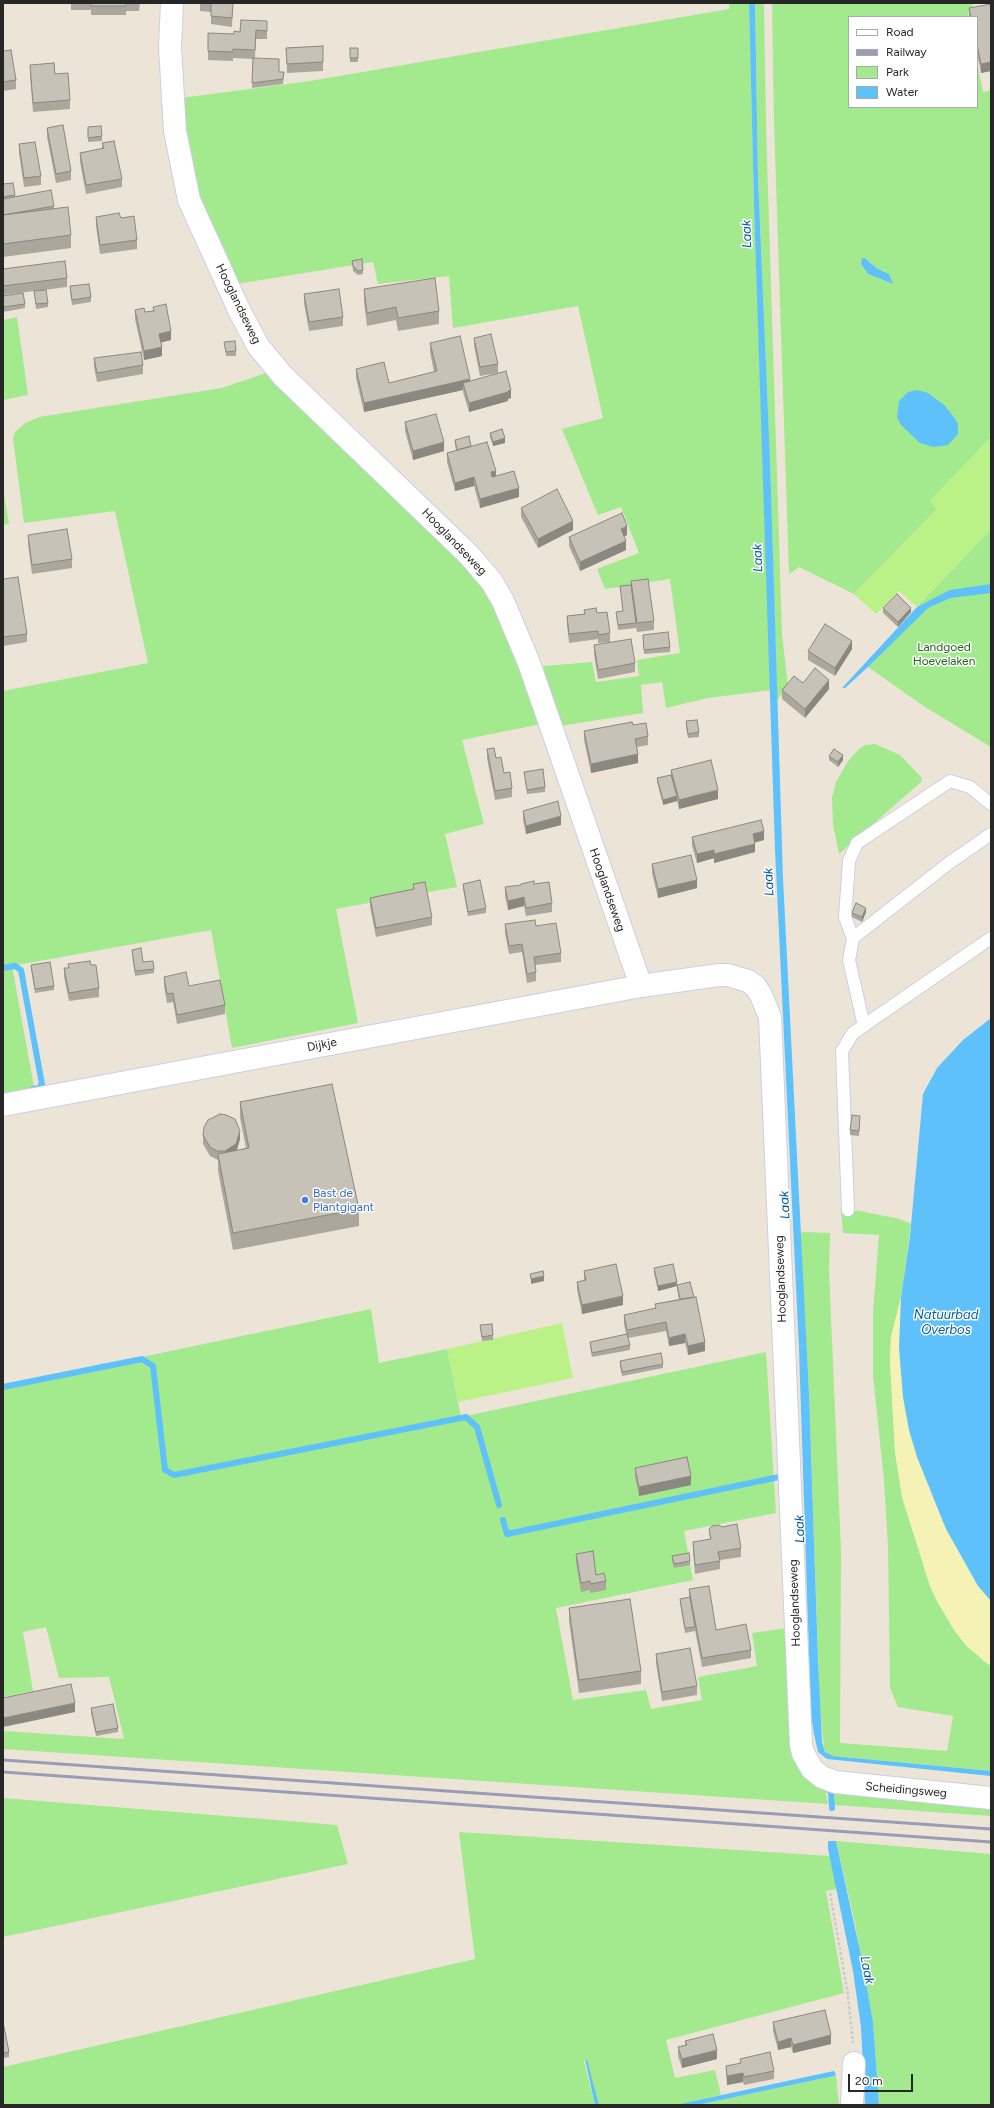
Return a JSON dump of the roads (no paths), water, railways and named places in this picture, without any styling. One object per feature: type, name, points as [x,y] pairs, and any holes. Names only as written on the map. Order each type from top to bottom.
[{"type":"street","name":"Hooglandseweg","points":[[172,3],[170,47],[176,131],[189,200],[239,310],[258,346],[283,376],[469,555],[492,582],[500,595],[529,663],[641,986],[719,975],[739,978],[755,986],[766,1005],[770,1018],[801,1745],[808,1764],[822,1777]]},
{"type":"street","name":"Dijkje","points":[[3,1105],[641,986]]},
{"type":"street","name":"Scheidingsweg","points":[[822,1777],[846,1784],[991,1798]]},
{"type":"street","points":[[852,2105],[854,2063]]},
{"type":"lane","points":[[864,1026],[849,960],[853,938],[845,917],[849,861],[857,843],[950,781],[970,787],[991,804]]},
{"type":"lane","points":[[853,938],[949,863],[991,834]]},
{"type":"lane","points":[[848,1210],[842,1051],[853,1033],[991,938]]},
{"type":"water","points":[[749,3],[755,3],[758,177],[770,460],[783,878],[809,1394],[822,1742],[825,1752],[833,1756],[991,1771],[991,1776],[827,1759],[818,1752],[811,1715],[799,1349],[775,850],[754,206]]},
{"type":"water","points":[[862,258],[865,258],[876,268],[889,274],[893,284],[868,274],[861,264]]},
{"type":"water","points":[[917,390],[928,393],[944,405],[958,424],[958,434],[948,445],[933,447],[920,443],[901,425],[897,417],[899,401],[908,392]]},
{"type":"water","points":[[991,584],[991,593],[950,598],[928,608],[868,667],[845,688],[842,688],[917,607],[950,590]]},
{"type":"water","name":"Natuurbad Overbos","points":[[991,1018],[991,1601],[978,1586],[946,1529],[917,1457],[909,1430],[903,1397],[899,1348],[901,1297],[910,1236],[923,1094],[937,1068],[963,1040]]},
{"type":"water","points":[[828,1841],[836,1841],[862,1960],[873,2022],[879,2105],[865,2105],[861,2027],[853,1971],[828,1849]]},
{"type":"water","points":[[585,2059],[587,2060],[599,2105],[595,2105]]},
{"type":"water","points":[[834,2071],[836,2075],[834,2076],[697,2105],[675,2105]]},
{"type":"waterway","points":[[3,968],[15,966],[21,970],[42,1084],[39,1088],[33,1089]]},
{"type":"waterway","points":[[3,1387],[142,1359],[153,1366],[165,1470],[174,1475],[466,1417],[477,1427],[499,1505]]},
{"type":"waterway","points":[[503,1520],[507,1534],[779,1477]]},
{"type":"waterway","name":"Laak","points":[[831,1793],[832,1808]]},
{"type":"railway","points":[[3,1760],[991,1829]]},
{"type":"railway","points":[[3,1772],[991,1842]]},
{"type":"place","name":"Bast de Plantgigant","points":[[305,1200]]},
{"type":"park label","name":"Landgoed Hoevelaken","points":[[944,654]]}]
